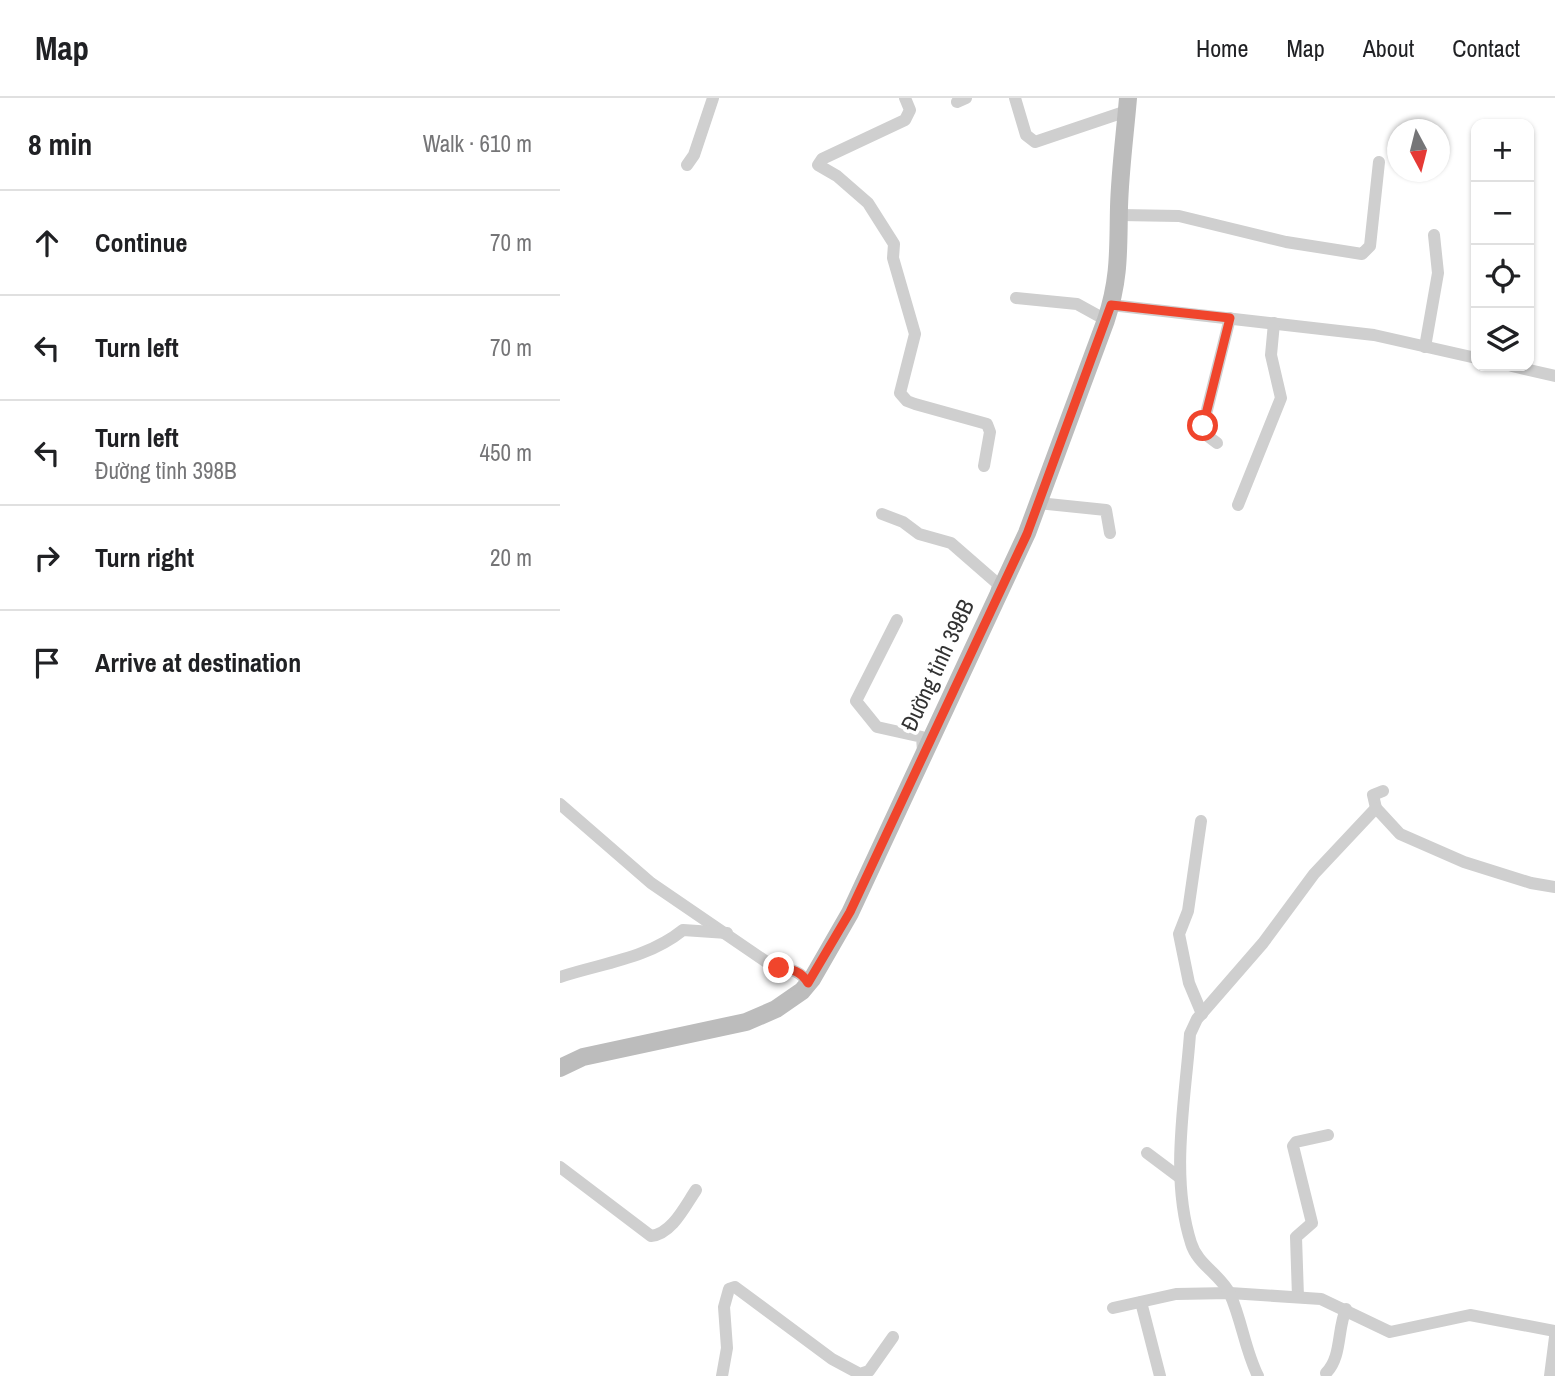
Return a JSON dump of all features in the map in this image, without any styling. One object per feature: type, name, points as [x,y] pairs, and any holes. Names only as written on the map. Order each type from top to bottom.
[{"type":"main road","name":"Đường tỉnh 398B","points":[[560,1068],[583,1057],[746,1022],[776,1009],[808,983],[850,912],[1038,503],[1108,313],[1116,288],[1120,254],[1128,105]]},
{"type":"street","points":[[687,165],[694,155],[713,98]]},
{"type":"street","points":[[905,98],[910,110],[905,120],[822,159],[818,165],[837,176],[868,203],[894,244],[893,258],[915,334],[900,393],[906,401],[987,424],[990,432],[984,466]]},
{"type":"street","points":[[1015,98],[1026,135],[1035,142],[1128,105]]},
{"type":"street","points":[[1120,215],[1179,216],[1286,242],[1362,254],[1370,246],[1379,162]]},
{"type":"street","points":[[1425,346],[1438,273],[1434,235]]},
{"type":"street","points":[[1016,298],[1077,304],[1108,313],[1230,318],[1374,335],[1471,357]]},
{"type":"street","points":[[1217,443],[1205,434],[1203,426],[1230,318]]},
{"type":"street","points":[[1238,505],[1281,398],[1271,355],[1274,323]]},
{"type":"street","points":[[1534,371],[1555,376]]},
{"type":"street","points":[[1038,503],[1106,510],[1110,533]]},
{"type":"street","points":[[882,514],[903,522],[919,534],[951,543],[998,584],[996,598]]},
{"type":"street","points":[[897,620],[856,701],[877,727],[922,737],[923,751]]},
{"type":"street","points":[[1383,791],[1373,795],[1376,808],[1394,828],[1415,841],[1514,878],[1555,887]]},
{"type":"street","points":[[560,804],[651,883],[771,965],[803,975],[808,983]]},
{"type":"street","points":[[1258,1376],[1246,1350],[1230,1293],[1192,1247],[1179,1177],[1190,1034],[1202,1013],[1264,943],[1314,874],[1376,808]]},
{"type":"street","points":[[1201,821],[1188,911],[1179,934],[1184,963],[1202,1013]]},
{"type":"street","points":[[560,977],[590,967],[624,961],[668,942],[683,930],[727,933]]},
{"type":"street","points":[[1298,1297],[1296,1237],[1312,1223],[1293,1146],[1296,1142],[1328,1135]]},
{"type":"street","points":[[1147,1153],[1179,1177]]},
{"type":"street","points":[[560,1167],[651,1236],[657,1236],[673,1223],[696,1190]]},
{"type":"street","points":[[722,1376],[727,1348],[723,1307],[729,1289],[735,1287],[832,1359],[860,1374],[869,1371],[893,1337]]},
{"type":"street","points":[[1113,1308],[1197,1292],[1230,1293],[1321,1299],[1390,1332],[1470,1315],[1555,1331]]},
{"type":"street","points":[[1141,1302],[1160,1376]]},
{"type":"street","points":[[1326,1373],[1334,1363],[1340,1323],[1346,1309]]},
{"type":"street","points":[[1550,1376],[1555,1337]]},
{"type":"route","points":[[779,968],[793,969],[803,975],[808,983],[850,912],[1027,534],[1111,305],[1230,318],[1203,426]]}]
